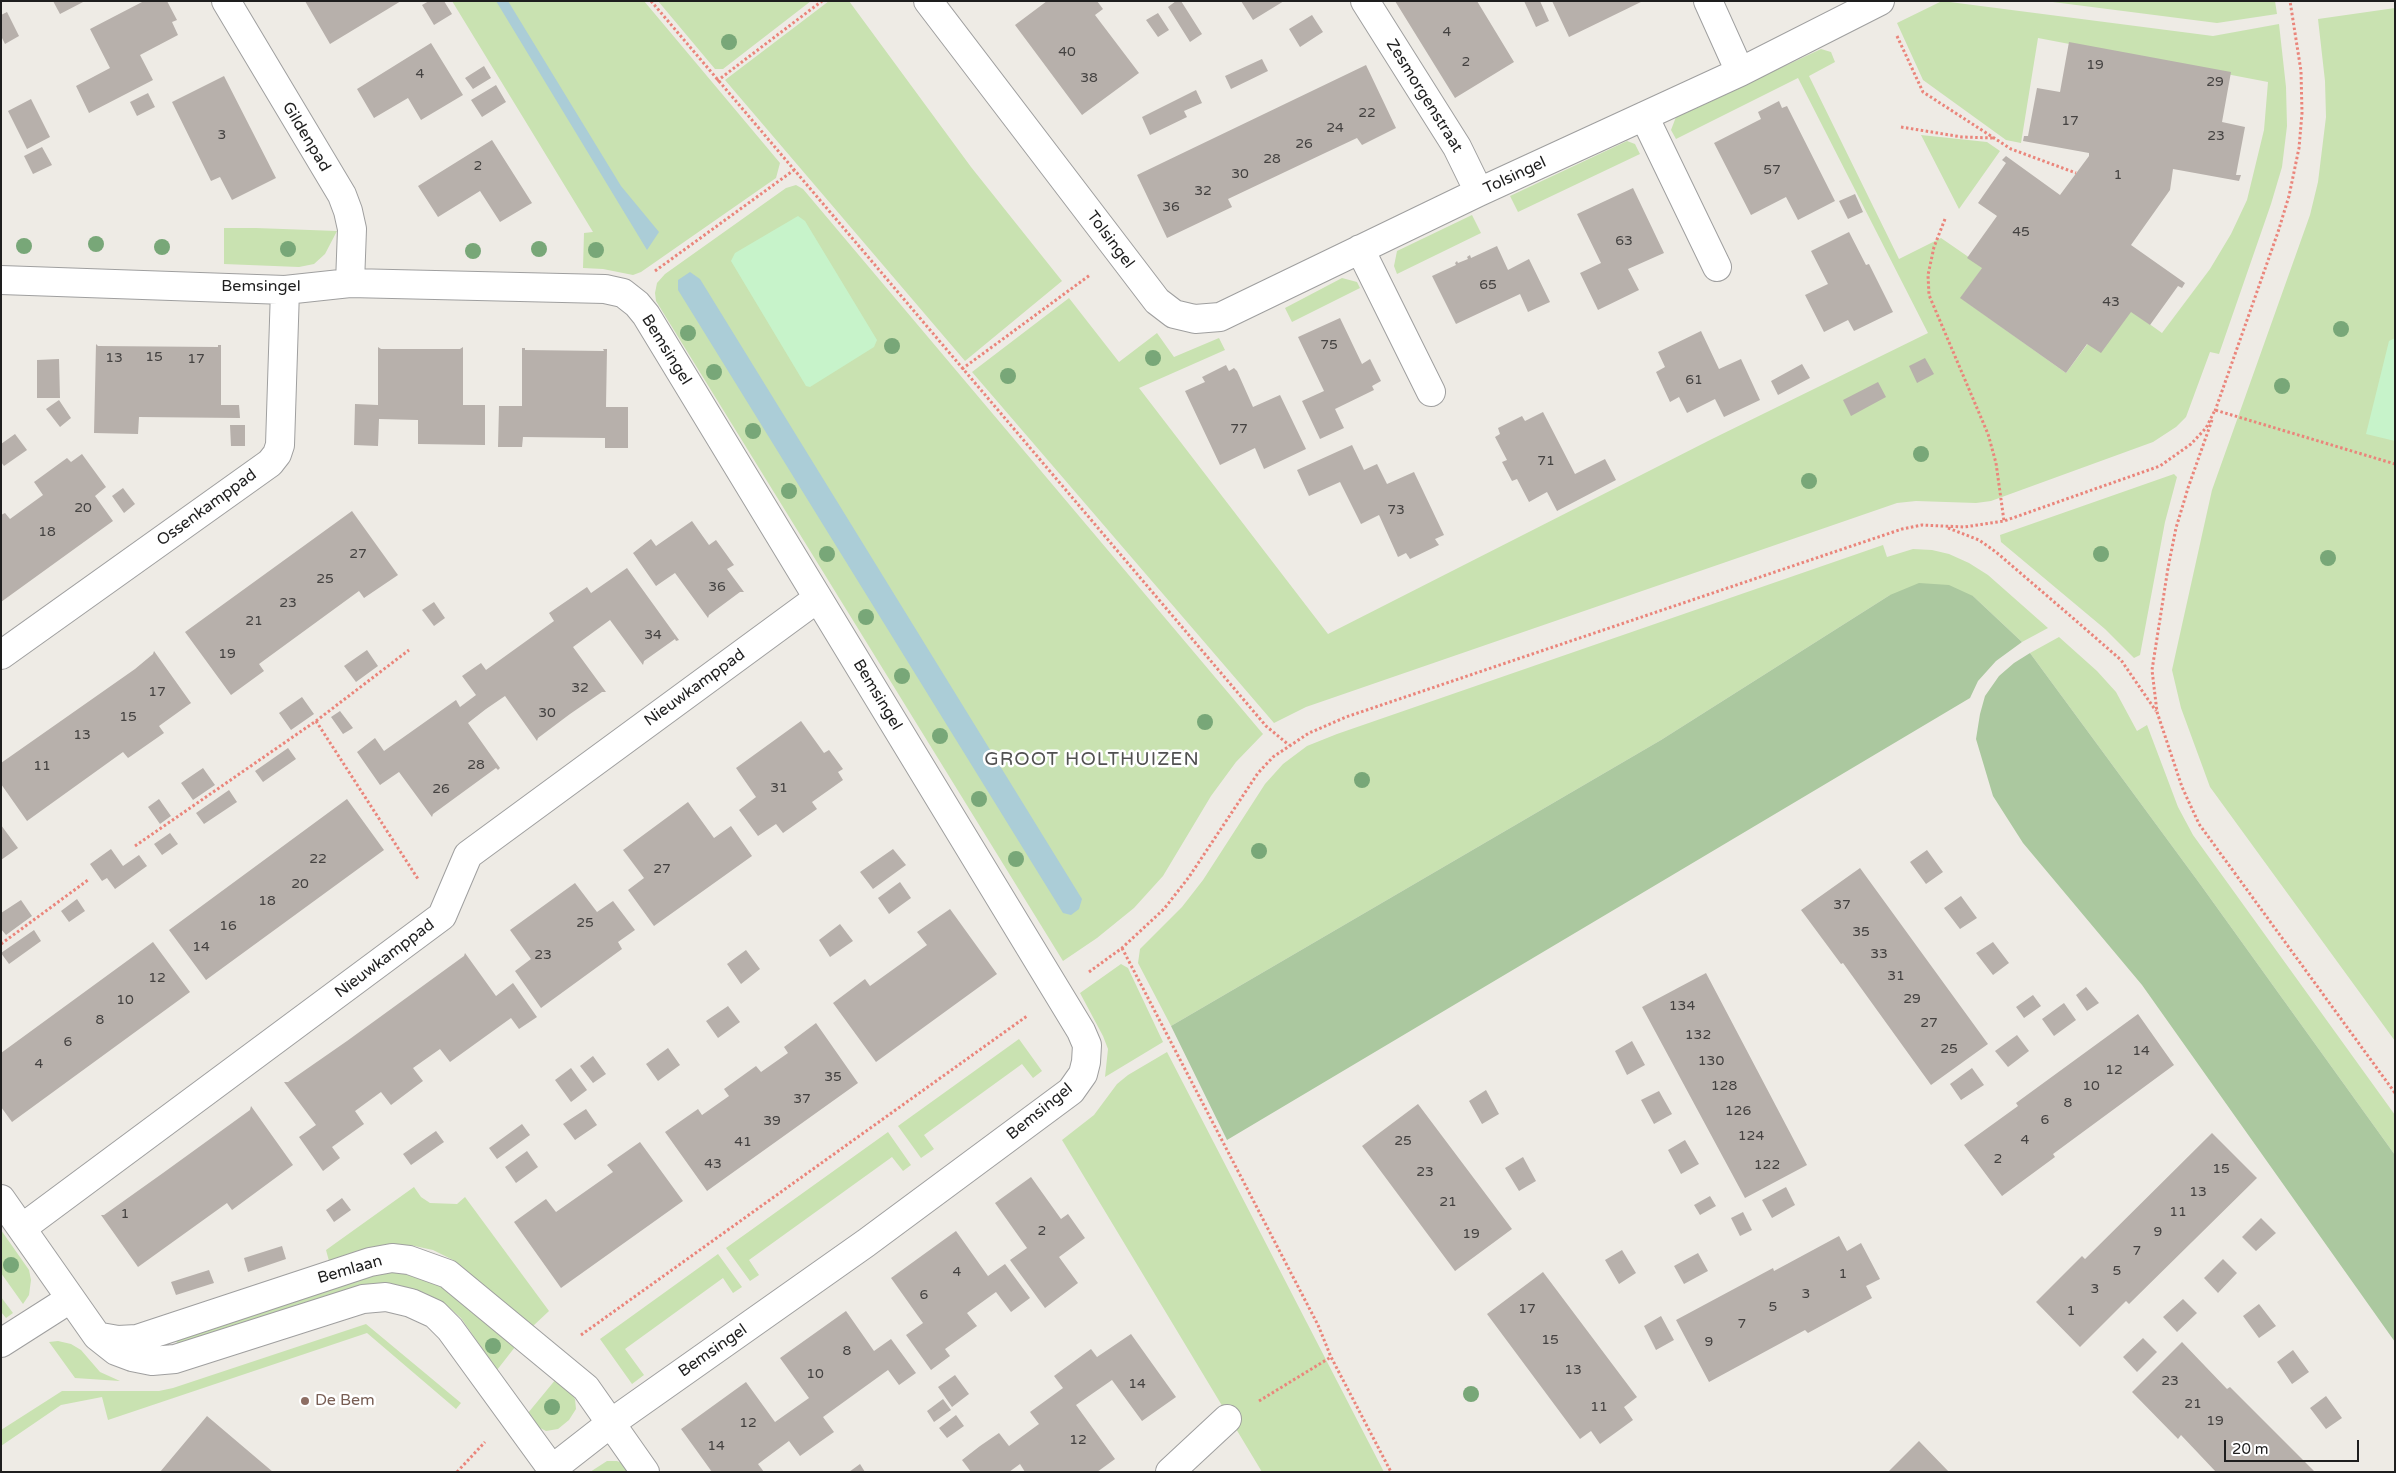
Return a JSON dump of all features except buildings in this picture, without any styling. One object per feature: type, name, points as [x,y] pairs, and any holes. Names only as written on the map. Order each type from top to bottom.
[{"type":"street","name":"Gildenpad","points":[[226,1],[342,195],[352,229],[350,283]]},
{"type":"street","name":"Tolsingel","points":[[928,1],[1157,301],[1174,314],[1195,319],[1220,317],[1479,192],[1740,72],[1880,1]]},
{"type":"street","name":"Zesmorgenstraat","points":[[1365,1],[1458,146],[1479,192]]},
{"type":"street","points":[[1708,1],[1740,72]]},
{"type":"street","points":[[1644,116],[1717,267]]},
{"type":"street","points":[[1360,249],[1431,392]]},
{"type":"street","name":"Bemsingel","points":[[1,280],[286,290],[350,283],[605,289],[624,293],[646,315],[1081,1031],[1086,1045],[1083,1074],[1071,1091],[866,1244],[611,1423],[553,1471]]},
{"type":"street","name":"Ossenkamppad","points":[[1,655],[270,463],[277,454],[280,445],[286,290]]},
{"type":"street","name":"Nieuwkamppad","points":[[22,1228],[442,916],[468,855],[818,598]]},
{"type":"street","points":[[1,1199],[22,1228]]},
{"type":"street","name":"Bemlaan","points":[[22,1228],[70,1299],[98,1336],[116,1351],[152,1361],[175,1359],[363,1299],[386,1297],[411,1303],[435,1314],[450,1329],[553,1471]]},
{"type":"street","name":"Bemlaan","points":[[98,1336],[118,1340],[137,1340],[370,1262],[392,1258],[428,1265],[448,1274],[586,1388],[645,1472]]},
{"type":"street","points":[[1,1343],[70,1299]]},
{"type":"street","points":[[1170,1472],[1227,1420]]},
{"type":"path","points":[[651,1],[1266,726],[1289,745]]},
{"type":"path","points":[[718,81],[822,1]]},
{"type":"path","points":[[2290,1],[2301,71],[2302,113],[2299,148],[2289,196],[2278,232],[2188,488],[2176,528],[2157,628],[2152,670],[2156,712],[2182,787],[2199,824],[2395,1093]]},
{"type":"path","points":[[1896,34],[1923,92],[2011,149],[2076,174]]},
{"type":"path","points":[[1901,128],[1962,137],[1993,138]]},
{"type":"path","points":[[624,293],[794,170]]},
{"type":"path","points":[[1945,219],[1934,247],[1928,275],[1929,295],[1988,434],[1996,463],[2004,521]]},
{"type":"path","points":[[962,369],[1120,253]]},
{"type":"path","points":[[2215,410],[2395,464]]},
{"type":"path","points":[[556,1363],[580,1336],[1122,948],[1169,903],[1189,877],[1258,774],[1289,745],[1309,733],[1346,717],[1661,608],[1902,528],[1964,527],[2004,521],[2160,466],[2192,444],[2206,428],[2215,410]]},
{"type":"path","points":[[1942,526],[1979,540],[2011,563],[2121,660],[2156,712]]},
{"type":"path","points":[[135,846],[316,721],[409,650]]},
{"type":"path","points":[[316,721],[442,916]]},
{"type":"path","points":[[1,944],[88,880]]},
{"type":"path","points":[[1122,948],[1318,1325],[1331,1358],[1391,1472]]},
{"type":"path","points":[[1227,1420],[1331,1358]]},
{"type":"green space","points":[[452,1],[644,1],[780,163],[776,178],[641,272],[633,275],[603,269],[583,268],[584,233],[593,232]]},
{"type":"green space","points":[[658,1],[811,1],[723,69],[715,69]]},
{"type":"green space","points":[[829,1],[849,1],[971,167],[1062,281],[965,361],[725,80]]},
{"type":"green space","points":[[1942,1],[2213,36],[2279,24],[2286,87],[2287,126],[2282,167],[2271,204],[2219,354],[2210,352],[2186,417],[2176,427],[2153,442],[1991,501],[1976,503],[1916,501],[1897,503],[1306,707],[1274,723],[972,372],[1069,298],[1119,362],[1157,333],[1174,357],[1219,338],[1225,350],[1139,388],[1328,634],[1712,439],[1928,333],[1798,78],[1676,139],[1671,130],[1676,117],[1821,49],[1831,52],[1835,62],[1809,76],[1899,259],[1941,238],[1983,267],[1961,298],[2066,373],[2089,342],[2130,310],[2162,333],[2210,269],[2231,234],[2247,200],[2264,130],[2268,82],[2038,38],[2021,143],[2006,140],[1923,80],[1897,23]]},
{"type":"green space","points":[[2045,1],[2275,1],[2277,14],[2217,23]]},
{"type":"green space","points":[[2395,8],[2395,1041],[2210,787],[2181,708],[2172,670],[2212,490],[2310,215],[2318,182],[2326,117],[2325,81],[2318,19]]},
{"type":"green space","points":[[1921,135],[1987,142],[2000,151],[1959,209]]},
{"type":"green space","points":[[1627,141],[1635,144],[1640,154],[1518,212],[1510,196]]},
{"type":"green space","points":[[796,185],[803,189],[1263,734],[1236,762],[1211,796],[1163,876],[1134,908],[1097,938],[1063,961],[656,301],[657,283],[665,274],[786,188]]},
{"type":"green space","points":[[1472,215],[1481,233],[1397,274],[1394,266],[1397,251]]},
{"type":"green space","points":[[798,216],[805,221],[877,340],[874,347],[810,387],[806,386],[731,261],[735,253]]},
{"type":"green space","points":[[224,228],[337,231],[325,254],[314,264],[299,267],[224,264]]},
{"type":"green space","points":[[1342,278],[1357,282],[1360,288],[1292,322],[1285,308]]},
{"type":"green space","points":[[2395,338],[2395,441],[2366,434],[2389,341]]},
{"type":"green space","points":[[2174,474],[2177,477],[2165,522],[2140,655],[2134,658],[2105,629],[2001,542],[2000,535]]},
{"type":"green space","points":[[1883,545],[1887,557],[1913,549],[1932,550],[1949,554],[1969,563],[1988,575],[2048,628],[2022,642],[1973,596],[1890,595],[1661,740],[1171,1026],[1138,963],[1140,949],[1182,907],[1203,880],[1265,784],[1283,764],[1307,746]]},
{"type":"green space","points":[[1919,583],[1949,585],[1973,596],[2022,642],[1996,661],[1978,681],[1970,698],[1227,1140],[1171,1026],[1661,740],[1890,595]]},
{"type":"green space","points":[[2059,637],[2097,671],[2116,692],[2137,731],[2147,725],[2178,807],[2193,835],[2395,1115],[2395,1155],[2200,884],[2030,653]]},
{"type":"green space","points":[[2030,653],[2200,884],[2395,1155],[2395,1342],[2142,985],[2023,843],[1993,796],[1976,739],[1980,714],[1985,696],[1999,676],[2014,663]]},
{"type":"green space","points":[[1121,964],[1128,968],[1163,1042],[1105,1077],[1108,1049],[1080,993]]},
{"type":"green space","points":[[1019,1039],[1042,1071],[1033,1078],[1022,1064],[924,1135],[934,1149],[921,1158],[898,1126]]},
{"type":"green space","points":[[1167,1052],[1384,1472],[1262,1472],[1062,1140],[1094,1115],[1117,1084],[1128,1075]]},
{"type":"green space","points":[[888,1132],[911,1165],[903,1171],[892,1157],[749,1260],[759,1275],[750,1281],[726,1248]]},
{"type":"green space","points":[[414,1187],[421,1197],[430,1203],[457,1204],[465,1197],[549,1311],[532,1327],[453,1260],[433,1250],[410,1245],[389,1245],[329,1261],[326,1250]]},
{"type":"green space","points":[[1,1230],[29,1270],[31,1280],[29,1295],[23,1304],[1,1273]]},
{"type":"green space","points":[[718,1254],[742,1287],[733,1293],[723,1278],[625,1349],[644,1375],[632,1384],[600,1339]]},
{"type":"green space","points":[[378,1272],[397,1272],[419,1276],[440,1286],[515,1347],[497,1370],[461,1318],[444,1303],[401,1286],[381,1284],[178,1346],[175,1337]]},
{"type":"green space","points":[[1,1297],[13,1313],[6,1318],[1,1312]]},
{"type":"green space","points":[[366,1324],[461,1403],[456,1409],[367,1333],[108,1420],[102,1397],[61,1405],[1,1446],[1,1430],[62,1391],[159,1391],[173,1388]]},
{"type":"green space","points":[[58,1341],[71,1344],[81,1350],[100,1372],[120,1381],[75,1378],[49,1342]]},
{"type":"green space","points":[[556,1379],[570,1391],[575,1399],[576,1409],[569,1420],[558,1429],[546,1431],[538,1427],[528,1413]]},
{"type":"green space","points":[[607,1461],[617,1461],[627,1465],[631,1472],[590,1472]]},
{"type":"water","points":[[496,1],[508,1],[621,186],[659,232],[647,250]]},
{"type":"water","points":[[690,272],[700,279],[1082,899],[1079,909],[1071,915],[1063,913],[678,290],[678,280]]},
{"type":"place","name":"De Bem","points":[[305,1401]]},
{"type":"district","name":"GROOT HOLTHUIZEN","points":[[1092,760]]}]
